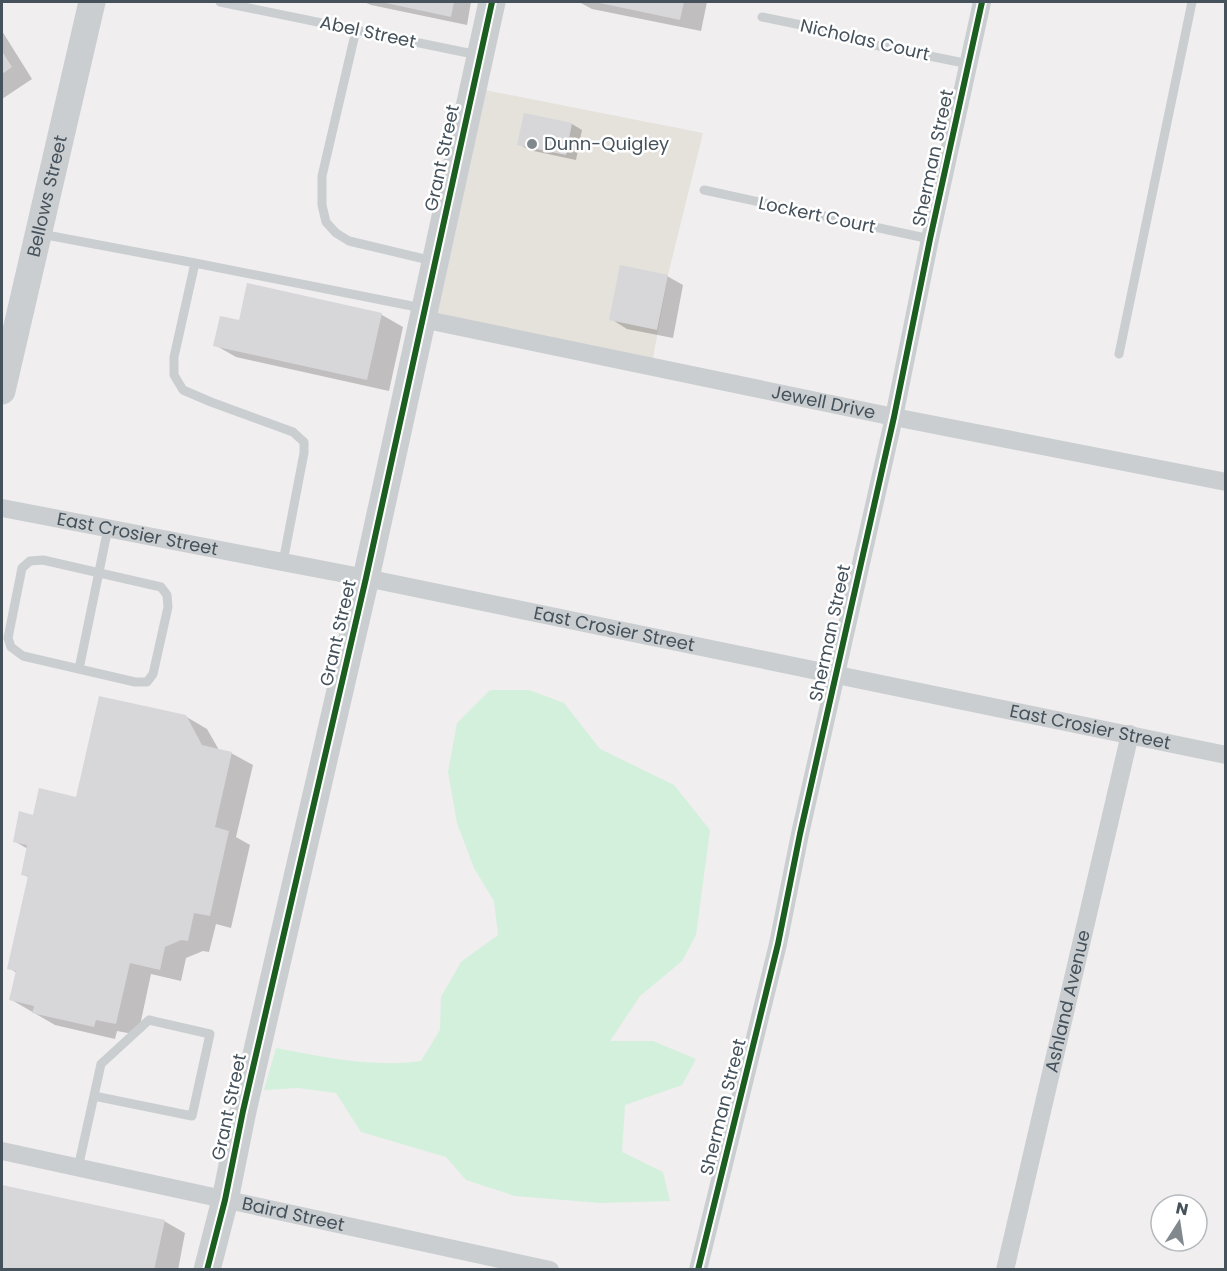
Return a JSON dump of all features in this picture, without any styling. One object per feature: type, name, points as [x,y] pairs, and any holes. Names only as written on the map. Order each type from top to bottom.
[{"type":"street","name":"Bellows Street","points":[[2,391],[92,2]]},
{"type":"street","name":"Grant Street","points":[[207,1269],[225,1200],[243,1111],[366,578],[492,2]]},
{"type":"street","name":"Sherman Street","points":[[698,1269],[778,944],[800,834],[894,417],[982,2]]},
{"type":"street","name":"Jewell Drive","points":[[423,314],[894,417],[1226,482]]},
{"type":"street","name":"East Crosier Street","points":[[2,507],[366,578],[1226,755]]},
{"type":"street","name":"Ashland Avenue","points":[[1005,1269],[1130,734]]},
{"type":"street","name":"Baird Street","points":[[2,1151],[550,1269]]},
{"type":"lane","name":"Abel Street","points":[[220,2],[480,55]]},
{"type":"lane","points":[[1119,354],[1192,2]]},
{"type":"lane","name":"Nicholas Court","points":[[762,16],[860,42],[969,64]]},
{"type":"lane","points":[[356,30],[322,176],[322,205],[326,222],[336,233],[349,241],[435,261]]},
{"type":"lane","name":"Lockert Court","points":[[704,190],[930,239]]},
{"type":"lane","points":[[38,233],[195,263],[423,314]]},
{"type":"lane","points":[[195,263],[174,357],[174,375],[183,390],[293,432],[304,442],[304,453],[283,562]]},
{"type":"lane","points":[[79,669],[108,528]]},
{"type":"lane","points":[[43,560],[161,587],[167,595],[168,607],[153,674],[147,682],[135,682],[79,669],[23,656],[10,647],[8,638],[22,568],[30,561],[43,560]]},
{"type":"lane","points":[[78,1168],[101,1064],[149,1020],[210,1034],[192,1116],[94,1096]]},
{"type":"shaded area","points":[[475,88],[703,133],[668,275],[652,364],[424,317]]},
{"type":"green space","points":[[490,690],[529,690],[564,703],[600,749],[674,785],[710,830],[696,935],[682,961],[640,996],[610,1041],[653,1041],[696,1059],[682,1085],[625,1105],[622,1152],[663,1172],[670,1201],[600,1203],[515,1196],[466,1180],[446,1157],[361,1132],[336,1093],[298,1088],[264,1090],[276,1048],[366,1062],[421,1061],[440,1030],[441,997],[461,962],[498,935],[494,901],[474,868],[457,823],[448,772],[457,723]]},
{"type":"building","points":[[381,2],[454,2],[451,17]]},
{"type":"building","points":[[595,2],[684,2],[680,20]]},
{"type":"building","points":[[2,51],[12,67],[2,74]]},
{"type":"building","points":[[524,113],[572,123],[566,155],[517,145]]},
{"type":"building","points":[[620,265],[668,275],[657,330],[609,320]]},
{"type":"building","points":[[247,283],[382,313],[367,380],[213,346],[220,316],[239,320]]},
{"type":"building","points":[[99,696],[186,715],[202,745],[232,752],[215,827],[229,831],[210,916],[194,913],[188,941],[181,940],[165,947],[160,970],[130,963],[116,1024],[96,1020],[94,1027],[32,1013],[34,1006],[9,1000],[16,971],[7,969],[28,876],[21,875],[27,845],[13,842],[19,811],[33,815],[39,788],[76,797]]},
{"type":"building","points":[[2,1185],[165,1220],[154,1270],[2,1270]]},
{"type":"cycle path","points":[[207,1270],[225,1200],[243,1111],[366,578],[492,2]]},
{"type":"cycle path","points":[[698,1270],[778,944],[800,834],[894,417],[982,2]]},
{"type":"place","name":"Dunn-Quigley","points":[[532,144]]}]
